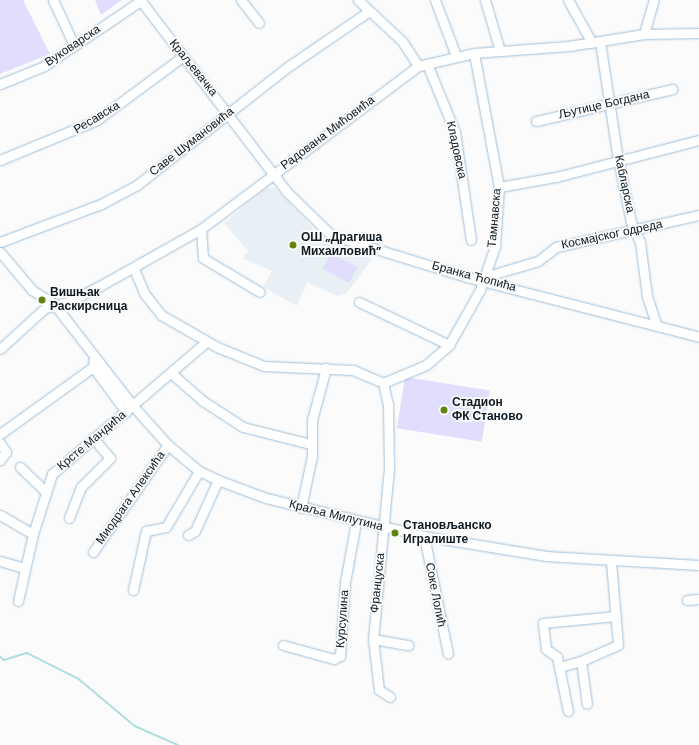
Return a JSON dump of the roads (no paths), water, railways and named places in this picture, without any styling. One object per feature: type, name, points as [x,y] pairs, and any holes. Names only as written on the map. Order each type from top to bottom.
[{"type":"street","points":[[53,0],[74,45]]},
{"type":"street","points":[[241,0],[259,23]]},
{"type":"street","name":"Кладовска","points":[[358,0],[368,12],[402,41],[422,65],[454,132],[471,240]]},
{"type":"street","points":[[435,0],[456,56]]},
{"type":"street","points":[[485,0],[500,50]]},
{"type":"street","name":"Кабларска","points":[[568,0],[596,42],[610,102],[618,159],[634,228],[640,242],[647,296],[656,324]]},
{"type":"street","points":[[644,34],[654,0]]},
{"type":"street","name":"Вуковарска","points":[[0,84],[44,66],[141,1]]},
{"type":"street","name":"Краљевачка","points":[[141,1],[182,56],[230,114],[274,174]]},
{"type":"street","name":"Саве Шумановића","points":[[0,242],[101,204],[137,184],[230,114],[288,66],[368,12]]},
{"type":"street","name":"Радована Мићовића","points":[[0,349],[40,312],[54,304],[68,302],[134,269],[201,229],[422,65],[474,53],[596,42],[644,34],[699,33]]},
{"type":"street","name":"Тамнавска","points":[[383,383],[426,365],[449,345],[484,279],[495,246],[499,186],[474,53]]},
{"type":"street","name":"Ресавска","points":[[0,160],[71,134],[97,120],[182,56]]},
{"type":"street","name":"Љутице Богдана","points":[[536,121],[610,102],[672,89]]},
{"type":"street","points":[[499,186],[556,176],[618,159],[699,140]]},
{"type":"street","name":"Бранка Ћопића","points":[[274,174],[306,214],[331,235],[484,279],[656,324],[699,337]]},
{"type":"street","name":"Космајског одреда","points":[[484,279],[538,261],[556,247],[634,228],[699,215]]},
{"type":"street","points":[[201,229],[203,258],[260,292]]},
{"type":"street","points":[[0,252],[32,290],[54,304]]},
{"type":"street","points":[[134,269],[144,293],[162,315],[207,341],[264,366],[326,368],[359,371],[383,383]]},
{"type":"street","points":[[359,302],[449,345]]},
{"type":"street","name":"Краља Милутина","points":[[54,304],[129,409],[199,471],[218,480],[301,508],[356,522],[424,536],[546,556],[610,561],[699,565]]},
{"type":"street","name":"Крсте Мандића","points":[[18,601],[24,568],[33,534],[52,474],[94,440],[207,341]]},
{"type":"street","points":[[0,434],[94,362]]},
{"type":"street","points":[[301,508],[312,456],[310,444],[314,412],[326,368]]},
{"type":"street","points":[[171,373],[203,401],[243,427],[310,444]]},
{"type":"street","name":"Француска","points":[[383,383],[390,438],[385,528],[373,638],[379,690],[390,697]]},
{"type":"street","points":[[69,518],[81,487],[110,458],[94,440]]},
{"type":"street","name":"Миодрага Алексића","points":[[93,552],[168,445]]},
{"type":"street","points":[[0,460],[3,447]]},
{"type":"street","points":[[20,467],[46,492]]},
{"type":"street","points":[[133,590],[146,531],[166,528],[199,471]]},
{"type":"street","points":[[188,535],[195,531],[218,480]]},
{"type":"street","points":[[0,515],[33,534]]},
{"type":"street","name":"Курсулина","points":[[282,645],[334,659],[340,656],[345,582],[356,522]]},
{"type":"street","name":"Соке Лолић","points":[[424,536],[448,654]]},
{"type":"street","points":[[0,561],[24,568]]},
{"type":"street","points":[[560,667],[581,661],[618,645],[610,561]]},
{"type":"street","points":[[687,600],[699,599]]},
{"type":"street","points":[[568,711],[557,656],[546,649],[543,623],[616,616]]},
{"type":"street","points":[[373,638],[408,645]]},
{"type":"street","points":[[581,661],[587,704]]},
{"type":"waterway","points":[[0,656],[4,660],[27,653],[79,679],[135,726],[178,745]]},
{"type":"place","name":"ОШ „Драгиша Михаиловић”","points":[[293,245]]},
{"type":"place","name":"Вишњак Раскирсница","points":[[42,300]]},
{"type":"place","name":"Стадион ФК Станово","points":[[444,410]]},
{"type":"place","name":"Становљанско Игралиште","points":[[395,533]]}]
